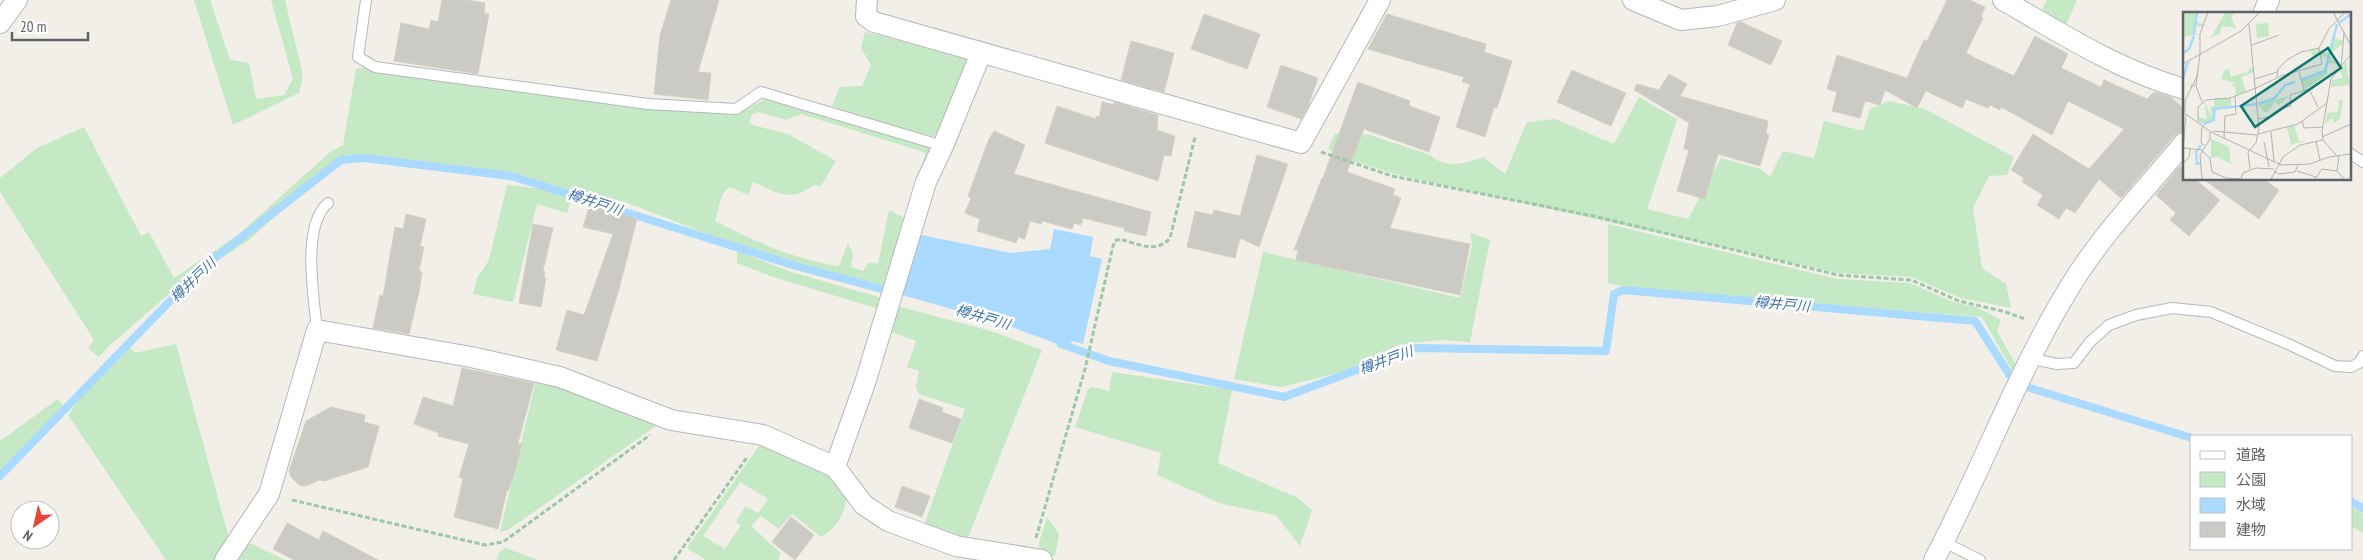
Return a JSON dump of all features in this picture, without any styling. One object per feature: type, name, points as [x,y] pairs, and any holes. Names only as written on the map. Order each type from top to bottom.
[{"type":"street","points":[[0,23],[17,0]]},
{"type":"street","points":[[867,0],[866,16],[874,22],[1301,143],[1380,0]]},
{"type":"street","points":[[1633,0],[1681,20],[1718,16],[1775,0]]},
{"type":"street","points":[[2003,0],[2100,57],[2154,80],[2183,89]]},
{"type":"street","points":[[2264,12],[2269,0]]},
{"type":"street","points":[[835,467],[865,383],[926,182],[944,146],[981,53]]},
{"type":"street","points":[[1934,560],[2047,327],[2071,284],[2096,249],[2183,144]]},
{"type":"street","points":[[225,560],[269,494],[317,330],[471,357],[560,377],[671,420],[763,435],[835,467],[864,505],[888,520],[956,546],[1036,559]]},
{"type":"lane","points":[[366,0],[358,57],[375,67],[648,104],[736,109],[761,92],[944,146]]},
{"type":"lane","points":[[2350,154],[2363,162]]},
{"type":"lane","points":[[317,330],[311,249],[320,210],[328,203]]},
{"type":"lane","points":[[2032,359],[2057,364],[2074,363],[2090,342],[2109,325],[2136,316],[2172,308],[2211,312],[2288,344],[2334,366],[2351,367],[2359,363],[2363,356]]},
{"type":"lane","points":[[1944,542],[1980,560]]},
{"type":"path","points":[[1036,559],[1090,351],[1115,241],[1120,240],[1153,248],[1164,245],[1170,238],[1200,115]]},
{"type":"path","points":[[1301,143],[1337,159],[1392,176],[1598,217],[1838,275],[1911,280],[1959,301],[2006,312],[2047,327]]},
{"type":"path","points":[[269,494],[485,545],[503,542],[671,420]]},
{"type":"path","points":[[674,560],[763,435]]},
{"type":"green space","points":[[194,0],[210,0],[230,60],[249,63],[256,99],[284,95],[293,79],[271,0],[285,0],[303,76],[299,93],[233,125]]},
{"type":"green space","points":[[2047,0],[2077,0],[2066,25],[2041,12]]},
{"type":"green space","points":[[865,32],[966,58],[971,68],[943,130],[932,136],[866,119],[832,106],[840,87],[862,86],[871,65],[861,48]]},
{"type":"green space","points":[[363,68],[652,108],[742,112],[766,99],[933,149],[910,207],[907,207],[925,156],[924,152],[801,114],[787,120],[758,112],[752,115],[749,123],[788,134],[836,161],[821,186],[814,185],[798,194],[777,193],[753,182],[748,195],[729,187],[722,195],[715,221],[775,249],[839,266],[848,243],[853,255],[851,267],[863,271],[869,262],[878,264],[889,210],[907,219],[885,291],[780,262],[622,201],[507,178],[342,156],[249,240],[177,287],[110,345],[99,357],[88,348],[94,340],[0,192],[0,178],[37,148],[84,127],[141,236],[149,232],[174,278],[238,235],[330,152],[343,145],[356,69]]},
{"type":"green space","points":[[1639,97],[1677,119],[1647,209],[1688,219],[1721,158],[1761,169],[1770,177],[1783,151],[1814,158],[1824,121],[1863,131],[1870,109],[1889,101],[1925,109],[2014,157],[2007,175],[1989,176],[1973,208],[1982,268],[2006,284],[2011,308],[1961,298],[1911,277],[1838,273],[1394,174],[1339,156],[1328,149],[1335,134],[1370,135],[1430,155],[1449,164],[1470,162],[1483,157],[1505,174],[1527,122],[1555,119],[1614,144]]},
{"type":"green space","points":[[507,185],[541,189],[571,198],[567,213],[537,204],[513,302],[473,294],[477,278],[489,260]]},
{"type":"green space","points":[[1608,224],[1838,279],[1910,283],[1953,302],[1976,307],[2001,320],[1997,331],[2018,368],[2015,375],[1982,317],[1631,288],[1608,283]]},
{"type":"green space","points":[[1470,233],[1490,240],[1470,342],[1440,340],[1402,344],[1393,347],[1358,368],[1281,387],[1234,379],[1263,252],[1460,298],[1472,245]]},
{"type":"green space","points":[[737,251],[791,272],[882,298],[879,309],[773,277],[737,263]]},
{"type":"green space","points":[[897,306],[991,331],[1042,350],[967,540],[923,528],[965,409],[919,394],[916,387],[919,371],[907,367],[916,341],[889,331]]},
{"type":"green space","points":[[126,343],[135,353],[176,344],[230,542],[219,560],[166,560],[68,415],[108,361]]},
{"type":"green space","points":[[1112,372],[1232,390],[1218,463],[1298,498],[1312,510],[1300,546],[1276,515],[1222,504],[1157,475],[1161,453],[1075,427],[1088,389],[1092,387],[1109,391]]},
{"type":"green space","points":[[537,376],[657,422],[656,426],[508,530],[500,532]]},
{"type":"green space","points":[[58,399],[64,407],[0,470],[0,441]]},
{"type":"green space","points":[[761,443],[817,467],[847,494],[845,507],[840,519],[832,529],[821,537],[792,514],[779,529],[761,516],[751,526],[781,553],[778,560],[706,560],[687,548]],"holes":[[[740,482],[768,499],[758,513],[745,506],[736,522],[741,525],[725,549],[703,536]]]},
{"type":"green space","points":[[2353,508],[2363,513],[2363,533],[2353,528]]},
{"type":"green space","points":[[1047,517],[1059,534],[1055,556],[1040,551],[1039,543]]},
{"type":"green space","points":[[246,541],[285,560],[234,560]]},
{"type":"green space","points":[[506,548],[538,560],[496,560],[500,551]]},
{"type":"water","points":[[1054,229],[1093,237],[1090,256],[1102,259],[1083,344],[1072,341],[1068,348],[998,322],[902,295],[921,235],[1011,253],[1050,249]]},
{"type":"building","points":[[442,0],[468,0],[485,3],[484,13],[489,14],[478,74],[394,61],[401,23],[429,29],[431,20],[438,22]]},
{"type":"building","points":[[671,0],[719,0],[698,72],[711,73],[708,100],[654,94],[660,35]]},
{"type":"building","points":[[1947,0],[1970,0],[1985,7],[1981,17],[1983,18],[1966,53],[2014,76],[2035,36],[2068,54],[2061,68],[2101,87],[2104,80],[2147,99],[2154,92],[2171,97],[2183,108],[2183,131],[2175,135],[2121,198],[2099,179],[2075,213],[2066,208],[2059,219],[2037,205],[2043,195],[2022,182],[2024,178],[2011,170],[2033,134],[2089,169],[2124,129],[2068,101],[2052,135],[2001,107],[2000,110],[1990,105],[1988,108],[1966,99],[1962,108],[1926,91],[1917,108],[1885,90],[1880,105],[1865,101],[1860,118],[1832,111],[1837,92],[1827,89],[1837,55],[1907,78],[1924,40],[1927,41]]},
{"type":"building","points":[[1204,14],[1260,34],[1247,69],[1191,49]]},
{"type":"building","points":[[1387,14],[1486,44],[1484,52],[1512,61],[1497,108],[1494,107],[1485,137],[1456,127],[1470,84],[1462,82],[1464,77],[1368,49]]},
{"type":"building","points":[[1741,22],[1782,41],[1771,65],[1728,45],[1737,23]]},
{"type":"building","points":[[1131,41],[1174,53],[1164,92],[1121,80]]},
{"type":"building","points":[[1281,65],[1318,78],[1301,119],[1267,107]]},
{"type":"building","points":[[1572,70],[1626,93],[1611,126],[1557,102]]},
{"type":"building","points":[[1669,74],[1687,84],[1680,96],[1768,121],[1766,134],[1769,135],[1760,166],[1718,154],[1705,199],[1677,191],[1689,150],[1684,149],[1689,123],[1634,90],[1637,84],[1659,90]]},
{"type":"building","points":[[1358,82],[1410,101],[1409,106],[1440,117],[1429,152],[1364,129],[1347,172],[1395,189],[1393,195],[1401,198],[1390,228],[1470,244],[1460,295],[1296,260],[1298,250],[1294,250]]},
{"type":"building","points":[[1102,102],[1114,105],[1114,102],[1158,115],[1157,130],[1175,136],[1171,156],[1164,155],[1158,181],[1045,143],[1057,106],[1096,119],[1096,116],[1099,117]]},
{"type":"building","points":[[994,131],[1025,145],[1014,174],[1151,212],[1146,236],[1124,231],[1124,228],[1083,218],[1081,225],[1074,223],[1072,229],[1042,221],[1041,224],[1030,221],[1025,239],[1018,237],[1016,243],[977,231],[980,219],[965,213],[971,198],[968,196],[989,139]]},
{"type":"building","points":[[1257,155],[1288,164],[1259,247],[1240,238],[1235,258],[1187,247],[1195,211],[1212,215],[1214,210],[1240,216]]},
{"type":"building","points":[[2180,166],[2183,168],[2183,180],[2196,180],[2220,200],[2189,236],[2170,220],[2176,213],[2156,195]]},
{"type":"building","points":[[2204,180],[2264,180],[2279,190],[2259,219]]},
{"type":"building","points":[[590,204],[637,219],[619,289],[597,361],[556,350],[567,310],[584,315],[613,234],[583,227]]},
{"type":"building","points":[[406,214],[426,219],[420,246],[424,247],[419,271],[422,272],[409,334],[373,328],[380,295],[383,296],[395,227],[403,229]]},
{"type":"building","points":[[533,224],[553,228],[543,271],[546,278],[541,307],[519,303]]},
{"type":"building","points":[[462,368],[534,383],[518,443],[522,444],[512,481],[507,490],[498,529],[454,517],[463,479],[459,477],[469,444],[438,436],[439,433],[414,424],[423,397],[453,406]]},
{"type":"building","points":[[919,399],[943,408],[942,412],[961,419],[952,443],[909,428]]},
{"type":"building","points":[[331,407],[365,415],[364,422],[379,426],[368,467],[324,481],[319,480],[306,486],[299,485],[291,477],[289,471],[306,421]]},
{"type":"building","points":[[902,486],[930,496],[922,517],[895,507]]},
{"type":"building","points":[[791,517],[814,535],[795,560],[772,542]]},
{"type":"building","points":[[287,523],[319,540],[323,531],[378,560],[294,560],[273,549]]},
{"type":"waterway","name":"樽井戸川","points":[[0,476],[202,268],[341,160],[364,158],[511,176],[796,266],[893,292]]},
{"type":"waterway","name":"樽井戸川","points":[[1061,344],[1109,361],[1284,397],[1416,348],[1606,351],[1614,294],[1623,290],[1975,321],[2011,377]]},
{"type":"waterway","name":"樽井戸川","points":[[2030,388],[2190,437]]},
{"type":"waterway","name":"樽井戸川","points":[[2353,503],[2363,508]]}]
